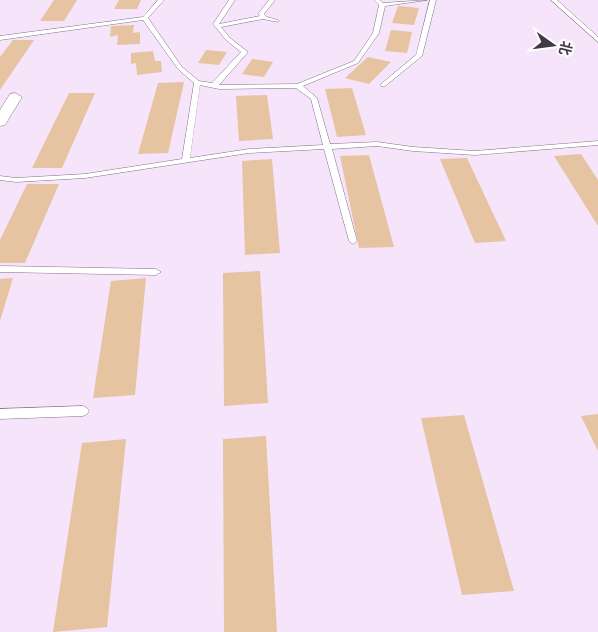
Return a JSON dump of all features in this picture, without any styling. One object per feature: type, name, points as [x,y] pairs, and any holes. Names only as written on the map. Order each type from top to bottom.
[{"type":"street","points":[[0,122],[16,97]]},
{"type":"lane","points":[[0,38],[145,18],[161,0]]},
{"type":"lane","points":[[217,26],[216,24],[232,0]]},
{"type":"lane","points":[[263,16],[261,14],[272,0]]},
{"type":"lane","points":[[145,18],[180,68],[197,82],[213,86],[298,86],[356,62],[376,33],[379,2],[424,0]]},
{"type":"lane","points":[[383,85],[419,56],[433,0]]},
{"type":"lane","points":[[554,0],[598,40]]},
{"type":"lane","points":[[217,26],[263,16],[276,21]]},
{"type":"lane","points":[[213,86],[245,52],[228,39],[217,26]]},
{"type":"lane","points":[[186,161],[197,82]]},
{"type":"lane","points":[[298,86],[314,98],[353,241]]},
{"type":"lane","points":[[0,178],[16,180],[85,176],[249,151],[327,146],[377,144],[413,149],[475,153],[598,143]]},
{"type":"lane","points":[[0,269],[156,272]]},
{"type":"lane","points":[[0,414],[83,411]]},
{"type":"building","points":[[54,0],[77,0],[64,21],[40,21]]},
{"type":"building","points":[[119,0],[141,0],[137,9],[114,9]]},
{"type":"building","points":[[398,6],[419,8],[414,25],[392,23]]},
{"type":"building","points":[[134,25],[133,33],[140,32],[140,44],[117,45],[118,35],[110,37],[111,26]]},
{"type":"building","points":[[391,30],[412,32],[407,53],[385,51]]},
{"type":"building","points":[[13,40],[34,40],[0,90],[0,57]]},
{"type":"building","points":[[206,50],[227,52],[219,65],[198,63]]},
{"type":"building","points":[[153,51],[155,61],[161,61],[162,72],[137,75],[136,63],[131,64],[131,53]]},
{"type":"building","points":[[368,57],[391,62],[369,84],[345,78]]},
{"type":"building","points":[[252,59],[273,62],[264,77],[242,74]]},
{"type":"building","points":[[184,82],[168,153],[138,154],[158,83]]},
{"type":"building","points":[[352,88],[366,135],[337,137],[325,89]]},
{"type":"building","points":[[69,93],[95,93],[62,168],[32,168]]},
{"type":"building","points":[[267,95],[273,139],[239,141],[236,96]]},
{"type":"building","points":[[581,154],[598,180],[598,226],[554,156]]},
{"type":"building","points":[[369,155],[394,247],[359,248],[340,156]]},
{"type":"building","points":[[467,158],[506,241],[475,243],[440,159]]},
{"type":"building","points":[[272,159],[280,253],[245,255],[242,161]]},
{"type":"building","points":[[27,184],[59,184],[25,263],[0,263],[0,240]]},
{"type":"building","points":[[260,271],[268,403],[224,406],[223,273]]},
{"type":"building","points":[[13,278],[0,321],[0,279]]},
{"type":"building","points":[[146,278],[135,395],[93,398],[111,281]]},
{"type":"building","points":[[598,414],[598,451],[581,416]]},
{"type":"building","points":[[464,415],[514,591],[462,595],[421,418]]},
{"type":"building","points":[[266,436],[277,632],[224,632],[223,439]]},
{"type":"building","points":[[126,439],[107,627],[53,632],[82,443]]}]
